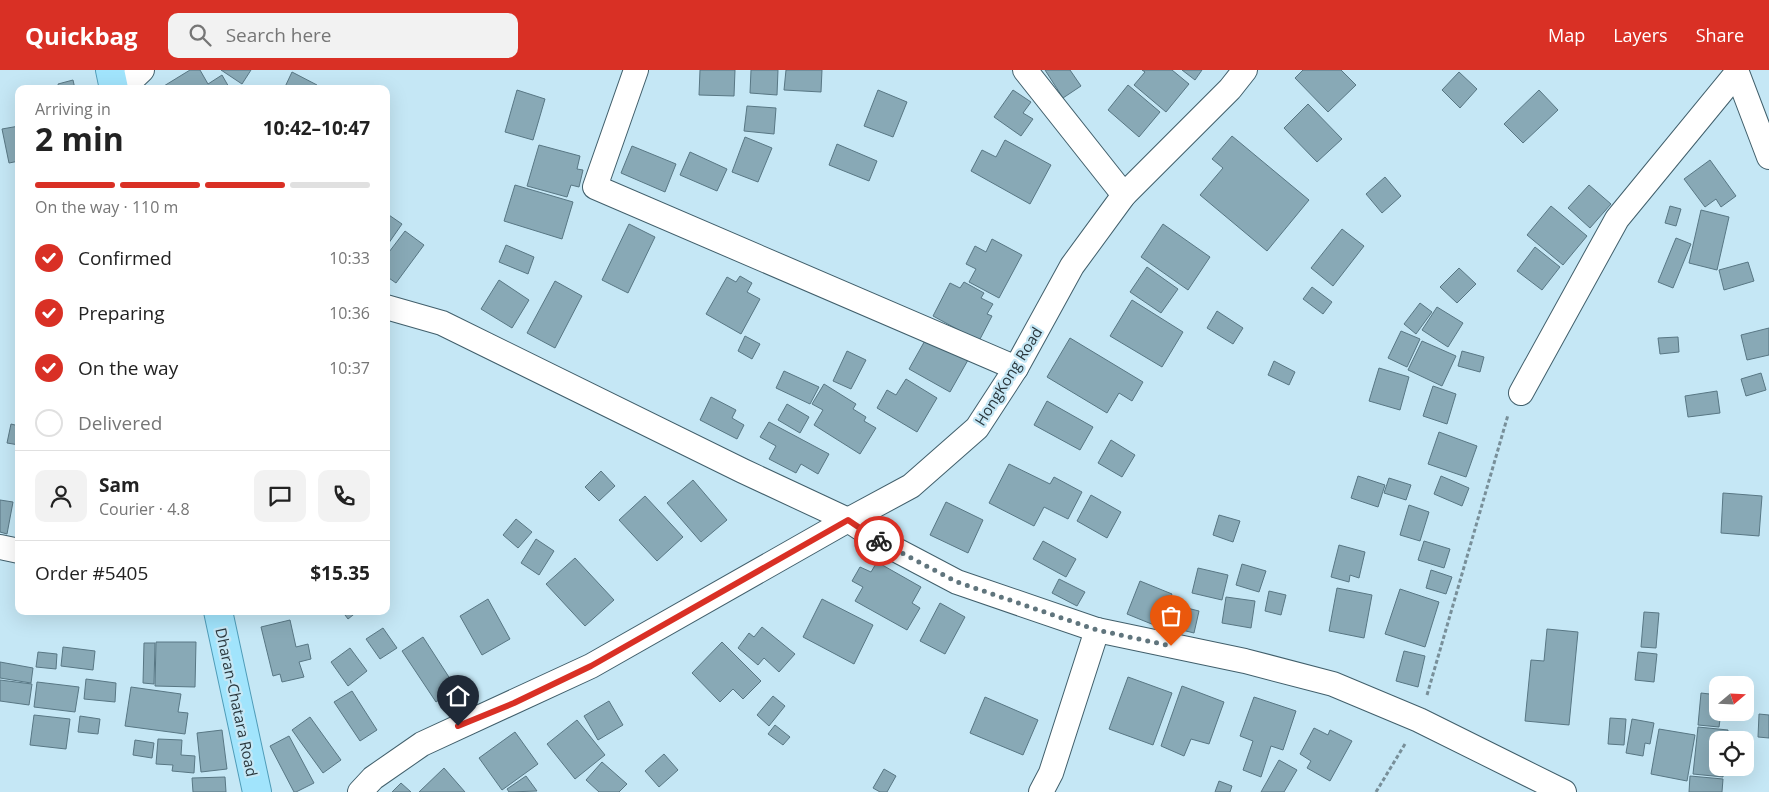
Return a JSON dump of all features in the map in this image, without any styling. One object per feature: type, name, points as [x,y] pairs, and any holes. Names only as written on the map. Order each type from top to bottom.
[{"type":"main road","points":[[110,70],[113,85]]},
{"type":"main road","name":"Dharan-Chatara Road","points":[[219,615],[256,792]]},
{"type":"street","points":[[126,85],[142,70]]},
{"type":"street","points":[[636,70],[595,187],[1016,368]]},
{"type":"street","points":[[1025,70],[1124,195]]},
{"type":"street","name":"HongKong Road","points":[[360,792],[373,778],[422,744],[591,666],[911,486],[977,428],[1016,368],[1072,266],[1124,195],[1230,89],[1245,70]]},
{"type":"street","points":[[1736,72],[1769,158]]},
{"type":"street","points":[[1521,393],[1617,219],[1736,72]]},
{"type":"street","points":[[390,308],[442,323],[743,471],[848,520],[882,543],[957,582],[1097,630],[1245,661],[1333,684],[1419,720],[1564,792]]},
{"type":"street","points":[[0,547],[15,550]]},
{"type":"street","points":[[1041,792],[1051,773],[1097,630]]},
{"type":"path","points":[[1376,792],[1419,720],[1508,416],[1521,393]]},
{"type":"building","points":[[190,70],[200,70],[208,84],[222,75],[228,85],[166,85]]},
{"type":"building","points":[[221,70],[251,70],[242,84]]},
{"type":"building","points":[[700,70],[735,70],[734,96],[699,95]]},
{"type":"building","points":[[751,70],[778,70],[777,95],[750,93]]},
{"type":"building","points":[[786,70],[822,70],[821,92],[784,90]]},
{"type":"building","points":[[1045,70],[1070,70],[1081,86],[1063,98]]},
{"type":"building","points":[[1142,70],[1172,70],[1189,84],[1166,112],[1134,85],[1145,72]]},
{"type":"building","points":[[1182,70],[1202,70],[1195,80]]},
{"type":"building","points":[[1303,70],[1341,70],[1356,85],[1328,112],[1295,78]]},
{"type":"building","points":[[292,72],[317,85],[286,85]]},
{"type":"building","points":[[1459,72],[1477,89],[1460,108],[1442,90]]},
{"type":"building","points":[[73,80],[74,85],[58,85]]},
{"type":"building","points":[[1128,85],[1160,112],[1139,137],[1108,110]]},
{"type":"building","points":[[517,90],[545,99],[533,140],[505,132]]},
{"type":"building","points":[[878,90],[907,102],[893,137],[864,126]]},
{"type":"building","points":[[1013,90],[1031,102],[1023,113],[1033,119],[1021,136],[994,117]]},
{"type":"building","points":[[1539,90],[1558,110],[1523,143],[1504,124]]},
{"type":"building","points":[[1308,104],[1342,139],[1317,162],[1284,128]]},
{"type":"building","points":[[747,106],[776,108],[774,134],[744,131]]},
{"type":"building","points":[[15,127],[15,162],[9,163],[2,129]]},
{"type":"building","points":[[1232,136],[1309,200],[1267,251],[1200,195],[1223,168],[1212,159]]},
{"type":"building","points":[[745,137],[772,148],[758,182],[732,172]]},
{"type":"building","points":[[1005,140],[1051,165],[1030,204],[971,171],[982,150],[996,157]]},
{"type":"building","points":[[837,144],[877,161],[869,181],[829,165]]},
{"type":"building","points":[[539,145],[580,156],[577,169],[583,170],[579,187],[571,185],[567,197],[527,186]]},
{"type":"building","points":[[632,146],[676,164],[665,192],[621,173]]},
{"type":"building","points":[[690,152],[727,169],[717,191],[680,175]]},
{"type":"building","points":[[1710,160],[1736,196],[1721,207],[1716,199],[1705,207],[1684,179]]},
{"type":"building","points":[[1385,177],[1401,196],[1382,213],[1366,194]]},
{"type":"building","points":[[515,185],[573,202],[562,239],[504,221]]},
{"type":"building","points":[[1589,185],[1611,204],[1590,228],[1568,208]]},
{"type":"building","points":[[1551,206],[1587,236],[1563,265],[1527,235]]},
{"type":"building","points":[[1670,206],[1681,209],[1676,226],[1665,223]]},
{"type":"building","points":[[1701,210],[1729,217],[1717,270],[1689,263]]},
{"type":"building","points":[[390,216],[402,224],[390,241]]},
{"type":"building","points":[[629,224],[655,237],[628,293],[602,280]]},
{"type":"building","points":[[1163,224],[1210,257],[1188,290],[1141,257]]},
{"type":"building","points":[[1342,229],[1364,246],[1333,286],[1311,268]]},
{"type":"building","points":[[405,231],[424,245],[396,283],[390,279],[390,251]]},
{"type":"building","points":[[1676,238],[1691,244],[1673,288],[1658,282]]},
{"type":"building","points":[[992,239],[1022,255],[999,298],[969,282],[976,269],[966,264],[975,246],[986,252]]},
{"type":"building","points":[[506,245],[534,257],[528,274],[499,262]]},
{"type":"building","points":[[1535,247],[1560,267],[1542,290],[1517,271]]},
{"type":"building","points":[[1748,262],[1754,281],[1724,290],[1719,270]]},
{"type":"building","points":[[1147,267],[1178,289],[1161,313],[1130,292]]},
{"type":"building","points":[[1459,268],[1476,284],[1457,303],[1440,287]]},
{"type":"building","points":[[740,276],[752,283],[747,292],[760,299],[741,334],[706,314],[727,277],[736,282]]},
{"type":"building","points":[[499,280],[529,300],[512,328],[481,309]]},
{"type":"building","points":[[555,281],[582,296],[555,348],[527,333]]},
{"type":"building","points":[[964,282],[984,293],[981,298],[993,304],[987,314],[992,316],[979,341],[933,316],[950,283],[960,288]]},
{"type":"building","points":[[1312,287],[1332,302],[1323,314],[1303,299]]},
{"type":"building","points":[[1132,300],[1183,332],[1162,367],[1110,336]]},
{"type":"building","points":[[1420,303],[1432,312],[1416,334],[1404,324]]},
{"type":"building","points":[[1437,307],[1463,323],[1448,347],[1422,330]]},
{"type":"building","points":[[1217,311],[1243,328],[1233,344],[1207,328]]},
{"type":"building","points":[[1769,328],[1769,355],[1747,360],[1741,335]]},
{"type":"building","points":[[1401,331],[1420,339],[1407,367],[1388,358]]},
{"type":"building","points":[[745,336],[760,344],[752,359],[738,351]]},
{"type":"building","points":[[927,337],[968,360],[950,392],[909,369]]},
{"type":"building","points":[[1678,337],[1679,352],[1660,354],[1658,338]]},
{"type":"building","points":[[1070,338],[1143,382],[1132,401],[1119,393],[1107,413],[1047,377]]},
{"type":"building","points":[[1422,341],[1456,356],[1442,386],[1408,370]]},
{"type":"building","points":[[847,351],[866,360],[851,389],[833,381]]},
{"type":"building","points":[[1462,351],[1484,357],[1480,372],[1458,366]]},
{"type":"building","points":[[1274,361],[1295,372],[1289,385],[1268,375]]},
{"type":"building","points":[[1379,368],[1409,377],[1400,410],[1369,401]]},
{"type":"building","points":[[784,371],[819,387],[810,404],[776,388]]},
{"type":"building","points":[[1761,373],[1766,390],[1746,396],[1741,379]]},
{"type":"building","points":[[906,379],[937,398],[917,432],[877,408],[887,390],[896,395]]},
{"type":"building","points":[[824,384],[856,404],[853,409],[866,417],[864,421],[876,428],[860,454],[814,425],[823,410],[812,404]]},
{"type":"building","points":[[1433,386],[1456,394],[1447,424],[1423,416]]},
{"type":"building","points":[[1717,391],[1720,413],[1688,417],[1685,396]]},
{"type":"building","points":[[711,397],[736,410],[732,418],[744,425],[737,439],[700,420]]},
{"type":"building","points":[[1047,401],[1093,427],[1080,450],[1034,425]]},
{"type":"building","points":[[787,404],[809,417],[800,433],[778,420]]},
{"type":"building","points":[[769,422],[829,454],[818,474],[801,464],[796,473],[769,459],[776,446],[760,437]]},
{"type":"building","points":[[11,424],[15,425],[15,444],[7,443]]},
{"type":"building","points":[[1439,432],[1477,446],[1466,477],[1428,464]]},
{"type":"building","points":[[1111,440],[1135,455],[1122,477],[1098,463]]},
{"type":"building","points":[[1009,464],[1050,484],[1054,477],[1082,492],[1068,519],[1044,507],[1034,526],[989,503]]},
{"type":"building","points":[[601,471],[615,486],[599,501],[585,487]]},
{"type":"building","points":[[1358,476],[1385,485],[1378,507],[1351,498]]},
{"type":"building","points":[[1441,476],[1469,488],[1462,506],[1434,494]]},
{"type":"building","points":[[1389,478],[1411,485],[1406,500],[1384,493]]},
{"type":"building","points":[[693,480],[727,520],[701,542],[667,503]]},
{"type":"building","points":[[1723,493],[1762,496],[1759,536],[1721,533]]},
{"type":"building","points":[[1091,495],[1121,512],[1107,538],[1077,521]]},
{"type":"building","points":[[645,496],[683,537],[657,561],[619,520]]},
{"type":"building","points":[[0,500],[13,502],[7,534],[0,532]]},
{"type":"building","points":[[946,502],[983,520],[968,553],[930,535]]},
{"type":"building","points":[[1409,505],[1429,512],[1420,541],[1400,535]]},
{"type":"building","points":[[1219,515],[1240,521],[1233,542],[1213,535]]},
{"type":"building","points":[[516,519],[532,532],[518,548],[503,535]]},
{"type":"building","points":[[536,539],[554,551],[539,575],[521,563]]},
{"type":"building","points":[[1043,541],[1076,559],[1066,577],[1033,559]]},
{"type":"building","points":[[1424,541],[1450,549],[1444,568],[1418,560]]},
{"type":"building","points":[[1339,545],[1365,552],[1359,578],[1350,575],[1349,582],[1331,577]]},
{"type":"building","points":[[575,558],[614,600],[585,626],[546,584]]},
{"type":"building","points":[[877,562],[921,587],[912,603],[920,608],[907,630],[855,601],[863,587],[852,581],[860,567],[871,572]]},
{"type":"building","points":[[1242,564],[1266,571],[1259,592],[1236,585]]},
{"type":"building","points":[[1198,568],[1228,575],[1222,600],[1192,593]]},
{"type":"building","points":[[1431,570],[1452,577],[1446,594],[1426,588]]},
{"type":"building","points":[[1059,579],[1085,592],[1077,606],[1052,593]]},
{"type":"building","points":[[1140,581],[1172,594],[1159,627],[1127,614]]},
{"type":"building","points":[[1337,588],[1372,595],[1364,638],[1329,631]]},
{"type":"building","points":[[1400,589],[1439,602],[1425,647],[1385,634]]},
{"type":"building","points":[[1269,591],[1286,595],[1281,615],[1265,611]]},
{"type":"building","points":[[1226,597],[1255,601],[1251,628],[1222,623]]},
{"type":"building","points":[[488,599],[510,639],[482,655],[460,616]]},
{"type":"building","points":[[822,599],[873,625],[854,664],[803,637]]},
{"type":"building","points":[[940,603],[965,617],[945,654],[920,641]]},
{"type":"building","points":[[1179,606],[1199,611],[1194,633],[1174,628]]},
{"type":"building","points":[[1644,612],[1659,613],[1656,648],[1641,647]]},
{"type":"building","points":[[345,615],[353,615],[348,619]]},
{"type":"building","points":[[290,620],[296,647],[308,644],[311,659],[299,662],[304,677],[282,682],[280,674],[273,676],[261,627]]},
{"type":"building","points":[[762,627],[795,654],[779,672],[764,658],[758,665],[738,648],[749,633],[754,637]]},
{"type":"building","points":[[383,628],[397,648],[380,659],[366,639]]},
{"type":"building","points":[[1547,629],[1578,632],[1569,725],[1525,721],[1531,660],[1544,661]]},
{"type":"building","points":[[423,637],[456,688],[436,702],[402,651]]},
{"type":"building","points":[[156,642],[196,642],[195,687],[155,686]]},
{"type":"building","points":[[722,642],[761,681],[743,699],[733,689],[720,702],[692,673]]},
{"type":"building","points":[[144,643],[155,643],[154,684],[143,683]]},
{"type":"building","points":[[63,647],[95,651],[93,670],[61,666]]},
{"type":"building","points":[[350,648],[367,671],[348,686],[331,662]]},
{"type":"building","points":[[1404,651],[1425,656],[1418,687],[1396,681]]},
{"type":"building","points":[[38,652],[57,654],[56,669],[36,667]]},
{"type":"building","points":[[1638,652],[1657,654],[1654,682],[1635,680]]},
{"type":"building","points":[[0,662],[33,668],[31,683],[0,678]]},
{"type":"building","points":[[1128,677],[1172,693],[1153,745],[1109,729]]},
{"type":"building","points":[[86,679],[116,683],[115,702],[84,699]]},
{"type":"building","points":[[0,680],[32,684],[29,705],[0,701]]},
{"type":"building","points":[[37,682],[79,687],[75,712],[34,707]]},
{"type":"building","points":[[1182,686],[1224,702],[1209,744],[1191,739],[1184,756],[1161,746]]},
{"type":"building","points":[[131,687],[181,694],[178,712],[188,713],[185,734],[125,726]]},
{"type":"building","points":[[352,691],[377,730],[360,741],[334,702]]},
{"type":"building","points":[[1701,693],[1709,694],[1709,721],[1720,721],[1719,727],[1698,725]]},
{"type":"building","points":[[773,696],[785,706],[769,726],[757,715]]},
{"type":"building","points":[[985,697],[1038,720],[1023,755],[970,733]]},
{"type":"building","points":[[1254,697],[1296,711],[1283,750],[1271,746],[1261,777],[1243,770],[1253,741],[1240,736]]},
{"type":"building","points":[[609,701],[623,725],[598,740],[584,716]]},
{"type":"building","points":[[1759,714],[1769,715],[1769,738],[1758,737]]},
{"type":"building","points":[[34,715],[70,719],[66,749],[30,745]]},
{"type":"building","points":[[80,716],[100,719],[98,734],[78,732]]},
{"type":"building","points":[[310,717],[341,760],[323,773],[292,730]]},
{"type":"building","points":[[1610,718],[1626,719],[1624,745],[1608,744]]},
{"type":"building","points":[[1632,719],[1654,723],[1650,744],[1645,743],[1643,756],[1626,753]]},
{"type":"building","points":[[577,720],[605,755],[575,779],[547,744]]},
{"type":"building","points":[[775,725],[790,737],[783,745],[768,734]]},
{"type":"building","points":[[1698,727],[1728,730],[1709,731],[1709,776],[1693,774]]},
{"type":"building","points":[[1314,728],[1328,735],[1330,730],[1352,741],[1330,781],[1307,768],[1311,761],[1300,754]]},
{"type":"building","points":[[1659,729],[1695,735],[1687,781],[1651,774]]},
{"type":"building","points":[[222,730],[227,769],[201,772],[197,733]]},
{"type":"building","points":[[515,732],[538,764],[502,790],[479,758]]},
{"type":"building","points":[[289,736],[314,783],[296,792],[294,792],[270,746]]},
{"type":"building","points":[[158,739],[182,740],[181,755],[195,756],[194,773],[172,771],[173,765],[156,764]]},
{"type":"building","points":[[135,740],[154,743],[152,758],[133,755]]},
{"type":"building","points":[[664,754],[678,770],[659,787],[645,771]]},
{"type":"building","points":[[1279,760],[1297,770],[1284,792],[1261,792]]},
{"type":"building","points":[[602,762],[627,784],[619,792],[599,792],[586,780]]},
{"type":"building","points":[[444,768],[465,792],[419,792]]},
{"type":"building","points":[[884,769],[896,776],[887,792],[880,792],[873,788]]},
{"type":"building","points":[[526,776],[537,791],[509,792],[507,789]]},
{"type":"building","points":[[1690,776],[1723,779],[1722,792],[1689,792]]},
{"type":"building","points":[[225,777],[226,792],[193,792],[192,778]]},
{"type":"building","points":[[1219,781],[1232,786],[1230,792],[1215,792]]},
{"type":"building","points":[[401,783],[411,792],[392,792]]},
{"type":"way so far","points":[[879,541],[957,582],[1097,630],[1171,646]]},
{"type":"route","points":[[458,726],[514,703],[591,666],[848,520],[879,541]]}]
